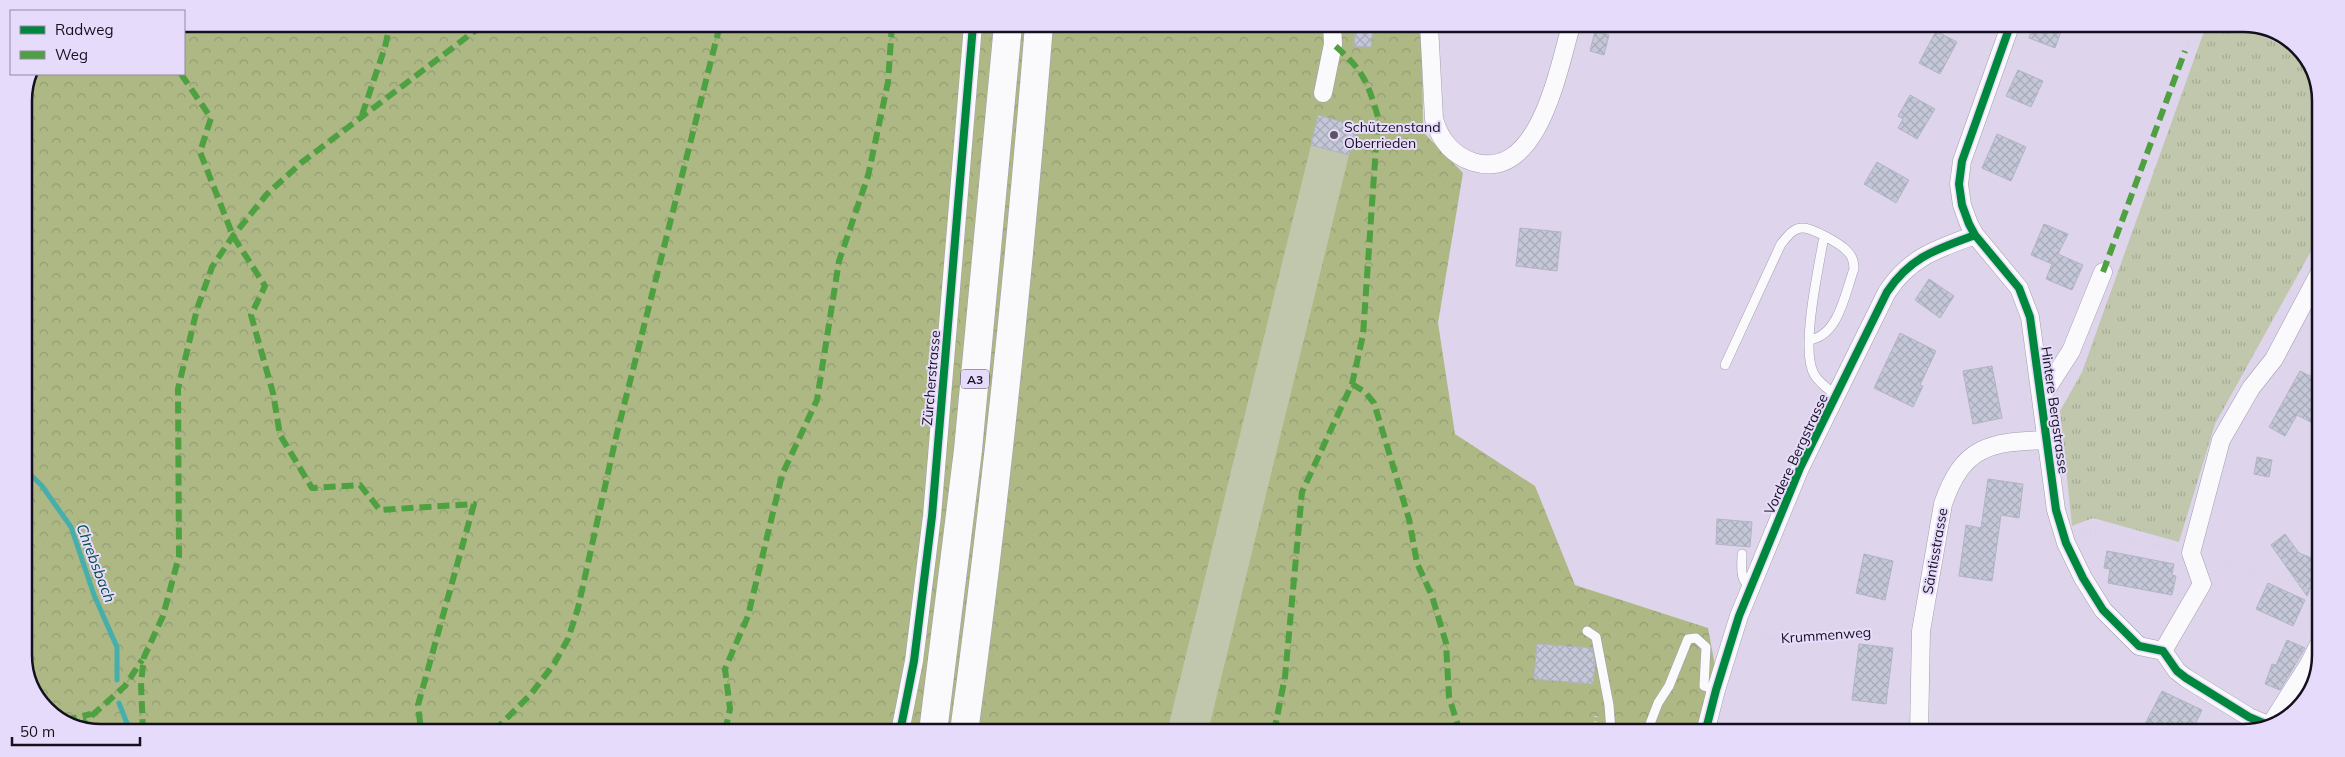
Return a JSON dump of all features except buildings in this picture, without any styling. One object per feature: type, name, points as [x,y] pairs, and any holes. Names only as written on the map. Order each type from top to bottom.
[{"type":"highway","name":"A3","points":[[933,724],[968,450],[1007,33]]},
{"type":"highway","name":"A3","points":[[965,724],[999,447],[1018,266],[1038,33]]},
{"type":"street","name":"Zürcherstrasse","points":[[902,724],[914,661],[932,516],[972,33]]},
{"type":"street","points":[[1323,93],[1333,44],[1332,33]]},
{"type":"street","points":[[1429,33],[1434,119],[1438,134],[1448,147],[1462,158],[1478,163],[1498,164],[1520,152],[1538,129],[1569,33]]},
{"type":"street","name":"Hintere Bergstrasse","points":[[2008,33],[1962,161],[1958,184],[1962,205],[1975,235],[2018,288],[2030,317],[2056,510],[2066,543],[2083,578],[2103,610],[2139,646],[2163,651]]},
{"type":"street","name":"Vordere Bergstrasse","points":[[1707,724],[1739,616],[1800,468],[1887,292],[1897,276],[1912,262],[1929,252],[1975,235]]},
{"type":"street","points":[[2042,396],[2071,350],[2103,272]]},
{"type":"street","points":[[2264,722],[2249,716],[2186,678],[2177,671],[2163,651],[2202,584],[2191,553],[2221,440],[2251,388],[2274,359],[2312,287]]},
{"type":"street","name":"Säntisstrasse","points":[[1919,724],[1921,631],[1943,504],[1957,471],[1972,456],[1994,445],[2018,440],[2046,440]]},
{"type":"street","points":[[2275,716],[2312,658]]},
{"type":"lane","points":[[1725,365],[1781,244],[1788,236],[1802,228],[1811,229],[1848,251],[1853,259],[1854,268],[1833,325],[1819,339],[1808,340]]},
{"type":"lane","points":[[1824,236],[1808,340],[1809,358],[1813,374],[1823,386],[1836,395]]},
{"type":"lane","points":[[1742,554],[1742,578],[1744,583],[1751,588]]},
{"type":"lane","points":[[1587,631],[1596,637],[1609,704],[1610,724]]},
{"type":"lane","points":[[1651,724],[1688,639],[1696,638],[1706,647],[1704,686],[1716,690]]},
{"type":"path","points":[[2186,51],[2191,33]]},
{"type":"path","points":[[2066,543],[2084,531],[2182,551]]},
{"type":"path","points":[[2210,557],[2312,588]]},
{"type":"green space","points":[[185,33],[1422,33],[1423,132],[1463,173],[1438,323],[1455,434],[1535,486],[1575,585],[1708,628],[1715,666],[1699,724],[93,724],[75,719],[60,710],[42,690],[34,669],[33,660],[33,102],[34,88],[38,75],[185,75]]},
{"type":"green space","points":[[2203,33],[2252,33],[2261,35],[2286,48],[2303,67],[2311,88],[2312,249],[2215,424],[2179,542],[2093,518],[2072,526],[2060,411],[2082,372]]},
{"type":"green space","points":[[1311,145],[1349,155],[1210,724],[1169,724]]},
{"type":"waterway","name":"Chrebsbach","points":[[33,477],[42,486],[71,527],[94,595],[117,647],[117,680]]},
{"type":"waterway","name":"Chrebsbach","points":[[119,703],[127,724]]},
{"type":"marked path","points":[[362,115],[388,33]]},
{"type":"marked path","points":[[143,724],[141,683],[144,657],[163,616],[179,556],[178,389],[197,309],[212,267],[233,236],[267,194],[301,163],[472,33]]},
{"type":"marked path","points":[[501,724],[531,694],[554,664],[568,639],[578,608],[616,437],[718,33]]},
{"type":"marked path","points":[[727,724],[730,709],[725,669],[748,616],[782,475],[817,400],[839,261],[868,176],[888,82],[891,33]]},
{"type":"marked path","points":[[1276,724],[1285,677],[1302,492],[1352,384],[1363,335],[1378,117],[1363,76],[1351,61],[1333,44]]},
{"type":"marked path","points":[[2103,272],[2185,51]]},
{"type":"marked path","points":[[182,75],[211,118],[200,152],[233,236],[265,286],[251,315],[273,393],[280,435],[312,488],[360,485],[380,510],[474,504],[418,705],[420,724]]},
{"type":"marked path","points":[[1352,384],[1365,392],[1374,403],[1409,519],[1417,563],[1432,596],[1446,643],[1449,697],[1457,724]]},
{"type":"marked path","points":[[85,722],[125,686],[142,660]]},
{"type":"marked path","points":[[73,718],[91,714]]},
{"type":"cycle path","points":[[902,724],[914,661],[932,516],[972,33]]},
{"type":"cycle path","points":[[2008,33],[1962,161],[1959,184],[1962,205],[1969,224],[1975,235],[2019,288],[2030,317],[2056,510],[2066,543],[2083,578],[2103,610],[2139,646],[2163,651],[2177,671],[2186,678],[2249,717],[2261,722]]},
{"type":"cycle path","points":[[1707,724],[1739,616],[1800,468],[1887,292],[1905,270],[1915,262],[1948,245],[1975,235]]},
{"type":"place","name":"Schützenstand Oberrieden","points":[[1334,135]]}]
